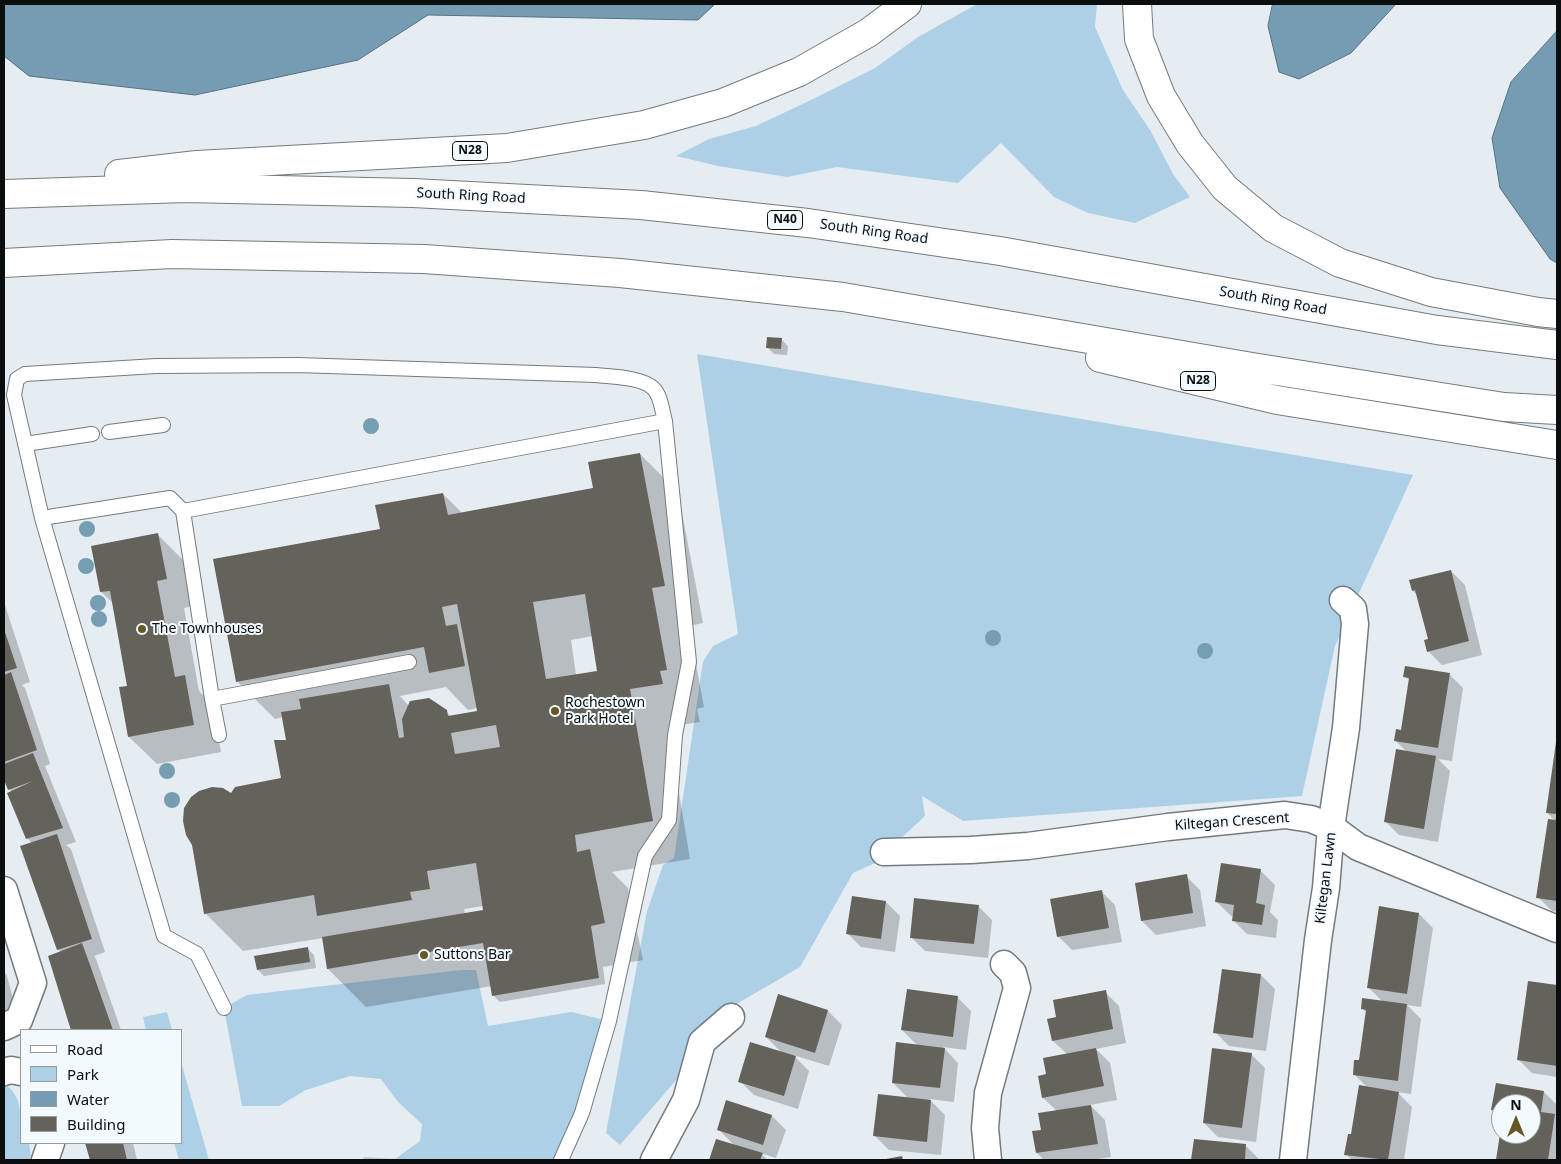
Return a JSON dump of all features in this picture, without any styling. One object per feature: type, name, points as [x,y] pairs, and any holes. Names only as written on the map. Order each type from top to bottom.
[{"type":"highway","name":"N28","points":[[4,189],[197,165],[507,148],[644,125],[723,103],[799,72],[868,33],[907,4]]},
{"type":"highway","points":[[1137,4],[1139,39],[1161,96],[1190,144],[1226,188],[1273,228],[1340,263],[1431,292],[1557,314]]},
{"type":"highway","name":"South Ring Road","points":[[4,194],[186,188],[414,193],[641,205],[808,223],[991,250],[1437,330],[1557,345]]},
{"type":"highway","points":[[4,263],[172,254],[424,259],[620,273],[843,297],[1271,370],[1504,407],[1557,410]]},
{"type":"highway","name":"N28","points":[[843,297],[1277,400],[1557,445]]},
{"type":"street","name":"Kiltegan Lawn","points":[[1294,1160],[1318,940],[1326,888],[1331,827],[1346,728],[1355,624],[1353,609],[1343,600]]},
{"type":"street","name":"Kiltegan Crescent","points":[[884,852],[971,850],[1028,846],[1168,827],[1285,815],[1311,820],[1331,827],[1358,847],[1557,929]]},
{"type":"street","points":[[4,890],[33,983],[19,1020],[4,1027]]},
{"type":"street","points":[[988,1160],[984,1128],[988,1093],[1018,988],[1013,973],[1004,964]]},
{"type":"street","points":[[654,1160],[686,1100],[702,1042],[731,1017]]},
{"type":"street","points":[[4,1072],[11,1070],[20,1072]]},
{"type":"street","points":[[45,1160],[51,1144]]},
{"type":"lane","points":[[224,1008],[197,954],[164,936],[42,518],[14,395],[17,379],[25,374],[156,366],[298,365],[612,376],[642,382],[654,388],[659,398],[664,421],[689,662],[676,734],[669,820],[645,856],[609,1021],[582,1113],[561,1160]]},
{"type":"lane","points":[[183,511],[664,421]]},
{"type":"lane","points":[[109,432],[163,425]]},
{"type":"lane","points":[[25,444],[92,434]]},
{"type":"lane","points":[[42,518],[170,498],[183,511],[219,736]]},
{"type":"lane","points":[[212,700],[409,662]]},
{"type":"green space","points":[[977,4],[1097,4],[1095,27],[1123,90],[1150,130],[1173,174],[1190,197],[1135,223],[1088,213],[1054,197],[1001,143],[958,183],[837,167],[787,177],[718,166],[676,156],[709,139],[756,126],[875,68],[918,37]]},
{"type":"green space","points":[[697,354],[1413,475],[1335,646],[1302,796],[963,821],[922,796],[925,816],[899,840],[881,840],[875,863],[853,873],[800,967],[723,1012],[684,1071],[620,1145],[606,1133],[647,911],[663,865],[674,858],[703,662],[713,646],[738,634]]},
{"type":"green space","points":[[461,970],[476,970],[488,1026],[571,1012],[609,1021],[561,1160],[361,1160],[365,1157],[395,1159],[420,1141],[422,1124],[398,1102],[381,1079],[350,1076],[306,1090],[279,1106],[242,1106],[224,1008],[247,995]]},
{"type":"green space","points":[[167,1012],[172,1029],[146,1029],[143,1017]]},
{"type":"green space","points":[[182,1066],[209,1160],[179,1160],[174,1144],[182,1144]]},
{"type":"green space","points":[[4,1084],[15,1095],[18,1102],[20,1110],[20,1144],[29,1144],[31,1157],[28,1160],[4,1160]]},
{"type":"water","points":[[4,4],[715,4],[698,20],[428,15],[358,60],[195,95],[29,76],[4,56]]},
{"type":"water","points":[[1273,4],[1396,4],[1351,53],[1299,79],[1279,72],[1268,26]]},
{"type":"water","points":[[1557,31],[1557,263],[1550,259],[1500,188],[1492,138],[1511,82]]},
{"type":"building","points":[[767,337],[782,338],[781,349],[766,348]]},
{"type":"building","name":"Rochestown Park Hotel","points":[[640,453],[665,586],[652,588],[667,670],[660,671],[663,684],[630,689],[653,821],[575,835],[577,852],[590,849],[605,923],[591,926],[599,978],[492,996],[483,943],[327,969],[322,937],[483,910],[476,863],[427,871],[430,889],[410,892],[412,900],[317,916],[314,895],[204,914],[192,845],[186,835],[183,821],[184,808],[191,797],[199,791],[212,787],[223,788],[231,793],[235,787],[281,778],[274,740],[286,740],[281,712],[301,709],[299,699],[389,684],[399,738],[404,737],[402,719],[410,701],[429,698],[447,710],[448,716],[477,711],[457,604],[442,607],[446,626],[457,624],[465,666],[429,673],[424,647],[236,682],[213,559],[380,529],[375,505],[443,493],[448,515],[593,488],[588,462]],"holes":[[[585,594],[597,671],[546,679],[533,602]],[[496,725],[500,747],[455,754],[451,733]]]},
{"type":"building","name":"The Townhouses","points":[[158,533],[167,579],[157,581],[175,677],[185,675],[194,725],[128,737],[119,687],[127,686],[110,591],[100,592],[91,546]]},
{"type":"building","points":[[1451,570],[1469,641],[1427,652],[1424,640],[1428,639],[1415,590],[1412,591],[1409,580]]},
{"type":"building","points":[[4,629],[17,668],[4,672]]},
{"type":"building","points":[[1405,666],[1450,673],[1438,748],[1394,741],[1396,729],[1401,730],[1409,678],[1403,677]]},
{"type":"building","points":[[11,672],[37,750],[4,762],[4,675]]},
{"type":"building","points":[[1557,742],[1557,814],[1546,813]]},
{"type":"building","points":[[1396,749],[1436,756],[1424,829],[1384,822]]},
{"type":"building","points":[[33,753],[63,828],[26,839],[7,793],[33,781],[8,790],[4,780],[4,764]]},
{"type":"building","points":[[1548,819],[1557,820],[1557,901],[1536,898]]},
{"type":"building","points":[[57,834],[92,939],[57,950],[20,846]]},
{"type":"building","points":[[1221,863],[1261,869],[1256,903],[1265,905],[1262,925],[1232,921],[1234,905],[1215,902]]},
{"type":"building","points":[[1187,874],[1193,913],[1141,921],[1135,883]]},
{"type":"building","points":[[1102,890],[1109,928],[1057,937],[1050,899]]},
{"type":"building","points":[[852,896],[886,901],[881,939],[846,934]]},
{"type":"building","points":[[914,898],[979,905],[974,944],[910,938]]},
{"type":"building","points":[[1379,906],[1419,913],[1407,994],[1367,988]]},
{"type":"building","points":[[82,943],[113,1029],[71,1029],[48,956]]},
{"type":"building","points":[[308,947],[310,962],[257,970],[254,956]]},
{"type":"building","points":[[1222,969],[1261,974],[1253,1038],[1213,1033]]},
{"type":"building","points":[[1528,981],[1557,985],[1557,1066],[1517,1060]]},
{"type":"building","points":[[907,989],[958,996],[953,1037],[901,1030]]},
{"type":"building","points":[[1106,990],[1113,1029],[1052,1041],[1047,1019],[1056,1017],[1053,1000]]},
{"type":"building","points":[[778,994],[828,1010],[815,1053],[765,1037]]},
{"type":"building","points":[[1362,998],[1407,1004],[1398,1081],[1353,1075],[1354,1060],[1359,1060],[1366,1010],[1361,1009]]},
{"type":"building","points":[[750,1042],[796,1056],[784,1096],[738,1082]]},
{"type":"building","points":[[896,1042],[945,1048],[940,1088],[892,1083]]},
{"type":"building","points":[[1096,1048],[1104,1086],[1042,1098],[1038,1076],[1046,1074],[1043,1058]]},
{"type":"building","points":[[1212,1048],[1252,1053],[1242,1128],[1203,1123]]},
{"type":"building","points":[[1496,1083],[1544,1091],[1541,1112],[1541,1094],[1494,1094]]},
{"type":"building","points":[[1359,1085],[1399,1092],[1388,1160],[1344,1155],[1348,1134],[1351,1134]]},
{"type":"building","points":[[878,1094],[931,1100],[927,1142],[873,1136]]},
{"type":"building","points":[[726,1100],[772,1115],[763,1145],[717,1130]]},
{"type":"building","points":[[1091,1105],[1098,1144],[1036,1153],[1032,1131],[1041,1130],[1038,1113]]},
{"type":"building","points":[[1541,1112],[1555,1114],[1548,1160],[1496,1160],[1498,1144],[1541,1144]]},
{"type":"building","points":[[716,1139],[763,1153],[760,1160],[709,1160]]},
{"type":"building","points":[[1194,1139],[1246,1144],[1245,1160],[1191,1160]]},
{"type":"building","points":[[85,1144],[123,1144],[127,1160],[90,1160]]},
{"type":"building","points":[[902,1156],[903,1160],[886,1160],[886,1159]]},
{"type":"place","name":"The Townhouses","points":[[142,629]]},
{"type":"place","name":"Rochestown Park Hotel","points":[[555,711]]},
{"type":"place","name":"Suttons Bar","points":[[424,955]]}]
